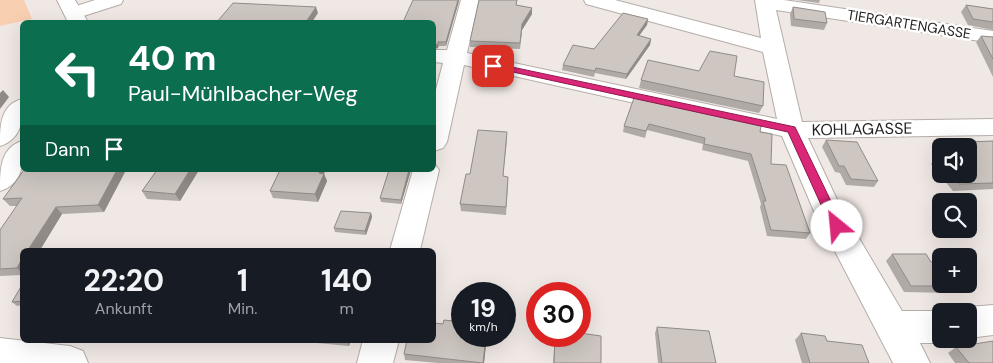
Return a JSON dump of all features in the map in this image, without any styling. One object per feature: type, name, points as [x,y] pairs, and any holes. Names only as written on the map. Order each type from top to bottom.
[{"type":"street","points":[[72,15],[114,0]]},
{"type":"street","points":[[436,127],[445,57],[470,0]]},
{"type":"street","points":[[593,0],[773,48]]},
{"type":"street","points":[[765,1],[773,48],[792,130],[827,209],[912,363]]},
{"type":"street","name":"TIERGARTENGASSE","points":[[765,1],[993,37]]},
{"type":"street","name":"KOHLAGASSE","points":[[445,57],[792,130],[993,127]]},
{"type":"street","points":[[0,137],[20,110]]},
{"type":"street","points":[[0,181],[20,153]]},
{"type":"street","points":[[406,248],[425,172]]},
{"type":"street","points":[[977,322],[993,320]]},
{"type":"street","points":[[893,327],[932,327]]},
{"type":"street","points":[[375,363],[380,343]]},
{"type":"street","points":[[0,355],[70,363]]},
{"type":"shaded area","points":[[0,0],[24,0],[32,19],[20,20],[20,22],[0,26]]},
{"type":"building","points":[[413,0],[458,0],[446,42],[438,42],[436,45],[436,20],[404,20]]},
{"type":"building","points":[[479,0],[517,0],[516,5],[532,8],[522,24],[520,43],[470,41]]},
{"type":"building","points":[[233,3],[316,7],[307,20],[219,20]]},
{"type":"building","points":[[966,5],[993,9],[993,22],[973,19]]},
{"type":"building","points":[[793,7],[825,12],[827,23],[794,19]]},
{"type":"building","points":[[623,13],[648,19],[637,35],[651,39],[627,74],[596,68],[595,71],[563,65],[573,45],[594,49]]},
{"type":"building","points":[[981,36],[993,37],[993,59]]},
{"type":"building","points":[[710,51],[737,56],[734,76],[764,82],[763,106],[641,80],[648,60],[699,71]]},
{"type":"building","points":[[634,98],[761,126],[760,132],[772,134],[771,164],[786,165],[810,233],[771,230],[763,201],[766,201],[751,154],[704,144],[705,138],[649,124],[646,131],[624,126]]},
{"type":"building","points":[[478,130],[507,132],[503,176],[508,177],[506,207],[460,204],[466,174],[470,174]]},
{"type":"building","points":[[826,140],[857,142],[878,181],[851,179],[844,166],[839,166]]},
{"type":"building","points":[[993,141],[993,183],[959,184],[977,183],[977,142]]},
{"type":"building","points":[[23,172],[116,172],[98,205],[56,207],[29,248],[20,248],[20,263],[17,268],[0,269],[0,230],[22,198],[3,199]]},
{"type":"building","points":[[156,172],[189,172],[175,194],[142,191]]},
{"type":"building","points":[[279,172],[319,172],[324,174],[315,194],[270,191]]},
{"type":"building","points":[[388,172],[408,172],[401,200],[380,198]]},
{"type":"building","points":[[341,211],[371,213],[365,231],[334,228]]},
{"type":"building","points":[[892,254],[926,254],[932,262],[932,286],[911,286]]},
{"type":"building","points":[[20,288],[20,301],[12,302]]},
{"type":"building","points":[[444,320],[451,321],[451,347],[485,347],[483,363],[404,354],[406,343],[436,343],[436,323],[443,324]]},
{"type":"building","points":[[657,327],[709,331],[716,363],[662,363]]},
{"type":"building","points":[[801,333],[825,336],[827,341],[862,345],[869,363],[810,363]]},
{"type":"building","points":[[591,335],[601,336],[601,363],[554,363],[555,347],[591,347]]},
{"type":"building","points":[[993,341],[993,363],[969,363],[957,348],[977,348],[977,344]]},
{"type":"route","points":[[493,66],[792,130],[827,209],[837,226]]}]
